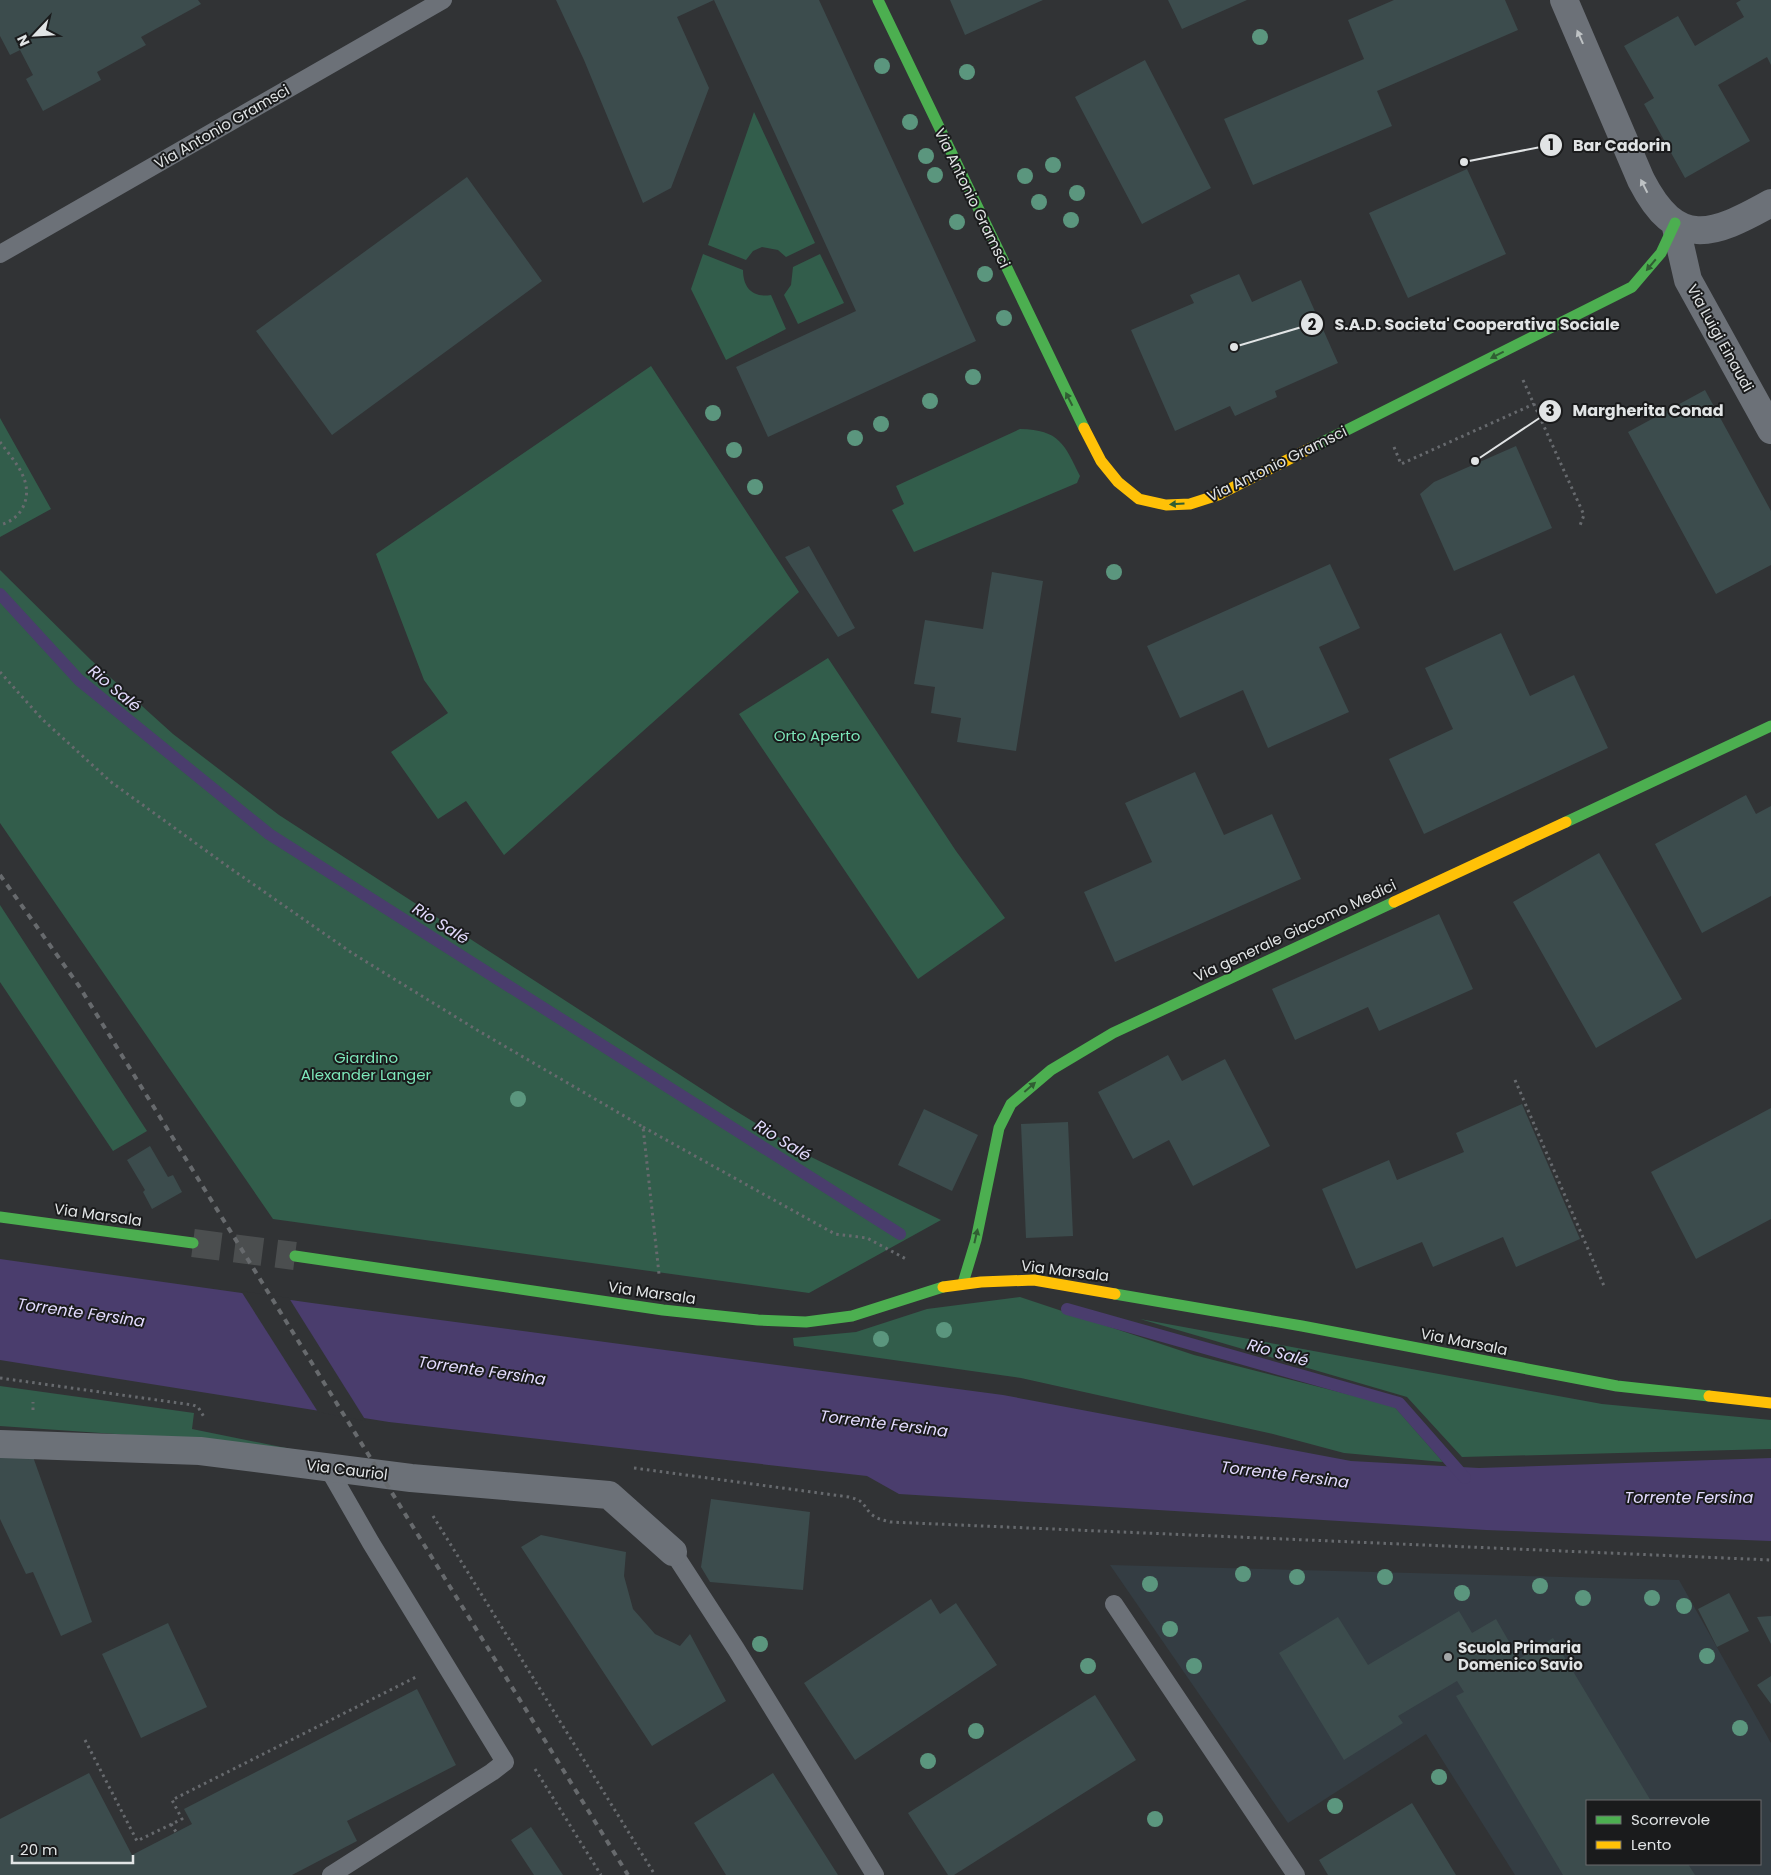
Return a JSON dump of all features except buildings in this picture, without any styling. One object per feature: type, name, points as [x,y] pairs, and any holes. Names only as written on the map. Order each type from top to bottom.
[{"type":"street","name":"Via Antonio Gramsci","points":[[878,0],[1061,383],[1101,462],[1118,482],[1139,499],[1166,505],[1190,504],[1218,495],[1632,287],[1661,253],[1675,223]]},
{"type":"street","points":[[1564,0],[1641,180],[1655,206],[1675,223],[1687,228],[1714,229],[1726,226],[1771,203]]},
{"type":"street","name":"Via Luigi Einaudi","points":[[1675,223],[1688,280],[1771,430]]},
{"type":"street","name":"Via generale Giacomo Medici","points":[[963,1283],[976,1240],[999,1128],[1011,1104],[1051,1070],[1113,1033],[1771,726]]},
{"type":"street","name":"Via Marsala","points":[[0,1217],[193,1243]]},
{"type":"street","name":"Via Marsala","points":[[296,1256],[663,1310],[722,1317],[809,1322],[853,1316],[963,1283],[992,1280],[1034,1280],[1293,1325],[1616,1386],[1771,1403]]},
{"type":"street","name":"Via Cauriol","points":[[0,1444],[200,1451],[411,1478],[609,1495],[673,1552]]},
{"type":"lane","name":"Via Antonio Gramsci","points":[[0,254],[443,0]]},
{"type":"lane","points":[[328,1468],[370,1543],[505,1762],[331,1875]]},
{"type":"lane","points":[[673,1552],[736,1649],[875,1875]]},
{"type":"lane","points":[[1114,1604],[1296,1875]]},
{"type":"path","points":[[1520,374],[1584,515],[1579,528]]},
{"type":"path","points":[[1391,441],[1401,464],[1534,404]]},
{"type":"path","points":[[0,442],[22,472],[27,483],[28,498],[21,511],[10,522],[0,525]]},
{"type":"path","points":[[0,672],[42,719],[111,782],[352,953],[477,1030],[836,1234],[867,1238],[909,1260]]},
{"type":"path","points":[[1516,1080],[1604,1286]]},
{"type":"path","points":[[643,1126],[663,1310]]},
{"type":"path","points":[[0,1378],[194,1404],[209,1421]]},
{"type":"path","points":[[626,1467],[849,1497],[865,1504],[871,1513],[879,1519],[890,1522],[1771,1560]]},
{"type":"path","points":[[411,1478],[464,1569],[655,1875]]},
{"type":"path","points":[[86,1740],[137,1841],[182,1819],[172,1800],[445,1664]]},
{"type":"path","points":[[171,1824],[176,1832]]},
{"type":"shaded area","name":"Scuola Primaria Domenico Savio","points":[[1110,1565],[1679,1580],[1771,1743],[1771,1875],[1515,1875],[1426,1734],[1288,1823]]},
{"type":"green space","points":[[754,112],[815,243],[786,257],[778,250],[762,247],[753,251],[746,260],[708,245]]},
{"type":"green space","points":[[703,254],[743,270],[747,287],[754,293],[765,296],[771,295],[786,329],[726,360],[691,289]]},
{"type":"green space","points":[[820,254],[844,303],[798,324],[784,295],[791,285],[793,267]]},
{"type":"green space","points":[[651,366],[799,592],[504,855],[466,801],[438,819],[391,752],[448,713],[424,680],[376,554]]},
{"type":"green space","points":[[0,418],[51,509],[0,537]]},
{"type":"green space","points":[[1020,429],[1044,432],[1059,441],[1070,455],[1080,476],[1077,483],[914,552],[892,510],[904,504],[896,486]]},
{"type":"green space","name":"Giardino Alexander Langer","points":[[0,570],[91,660],[173,734],[279,815],[731,1108],[809,1156],[941,1220],[809,1293],[273,1219],[0,823]]},
{"type":"green space","name":"Orto Aperto","points":[[828,658],[956,851],[1005,918],[918,979],[739,714]]},
{"type":"green space","points":[[0,905],[147,1131],[113,1151],[0,982]]},
{"type":"green space","points":[[1020,1297],[1194,1355],[1394,1406],[1443,1462],[1344,1453],[1273,1434],[1021,1378],[794,1346],[793,1338],[856,1332],[927,1309]]},
{"type":"green space","points":[[1140,1319],[1602,1404],[1771,1420],[1771,1449],[1462,1457],[1407,1397]]},
{"type":"green space","points":[[0,1386],[194,1413],[192,1429],[301,1451],[202,1440],[0,1426]]},
{"type":"water","name":"Torrente Fersina","points":[[0,1259],[312,1303],[1003,1395],[1351,1461],[1479,1468],[1771,1458],[1771,1541],[1486,1530],[899,1494],[867,1476],[389,1422],[0,1360]]},
{"type":"pier","points":[[241,1291],[289,1298],[366,1421],[318,1412]]},
{"type":"waterway","name":"Rio Salé","points":[[0,594],[79,680],[269,834],[900,1234]]},
{"type":"waterway","name":"Rio Salé","points":[[1067,1309],[1399,1403],[1465,1478]]},
{"type":"tunnel","points":[[193,1243],[295,1256]]},
{"type":"railway","points":[[0,875],[79,986],[628,1875]]},
{"type":"traffic: fast","points":[[878,0],[1084,428]]},
{"type":"traffic: fast","points":[[1311,448],[1632,287],[1661,253],[1675,223]]},
{"type":"traffic: fast","points":[[1566,822],[1771,726]]},
{"type":"traffic: fast","points":[[963,1283],[976,1240],[999,1128],[1011,1104],[1051,1070],[1113,1033],[1394,902]]},
{"type":"traffic: fast","points":[[0,1217],[193,1243]]},
{"type":"traffic: fast","points":[[295,1256],[663,1310],[758,1320],[806,1322],[852,1316],[943,1287]]},
{"type":"traffic: fast","points":[[1115,1294],[1302,1326],[1617,1386],[1709,1396]]},
{"type":"traffic: slow","points":[[1084,428],[1101,461],[1118,482],[1139,499],[1166,505],[1190,504],[1218,495],[1311,448]]},
{"type":"traffic: slow","points":[[1394,902],[1566,822]]},
{"type":"traffic: slow","points":[[943,1287],[981,1282],[1034,1280],[1115,1294]]},
{"type":"traffic: slow","points":[[1709,1396],[1771,1403]]},
{"type":"place","name":"Bar Cadorin","points":[[1464,162]]},
{"type":"place","name":"S.A.D. Societa' Cooperativa Sociale","points":[[1234,347]]},
{"type":"place","name":"Margherita Conad","points":[[1475,461]]},
{"type":"place","name":"Scuola Primaria Domenico Savio","points":[[1448,1657]]}]
